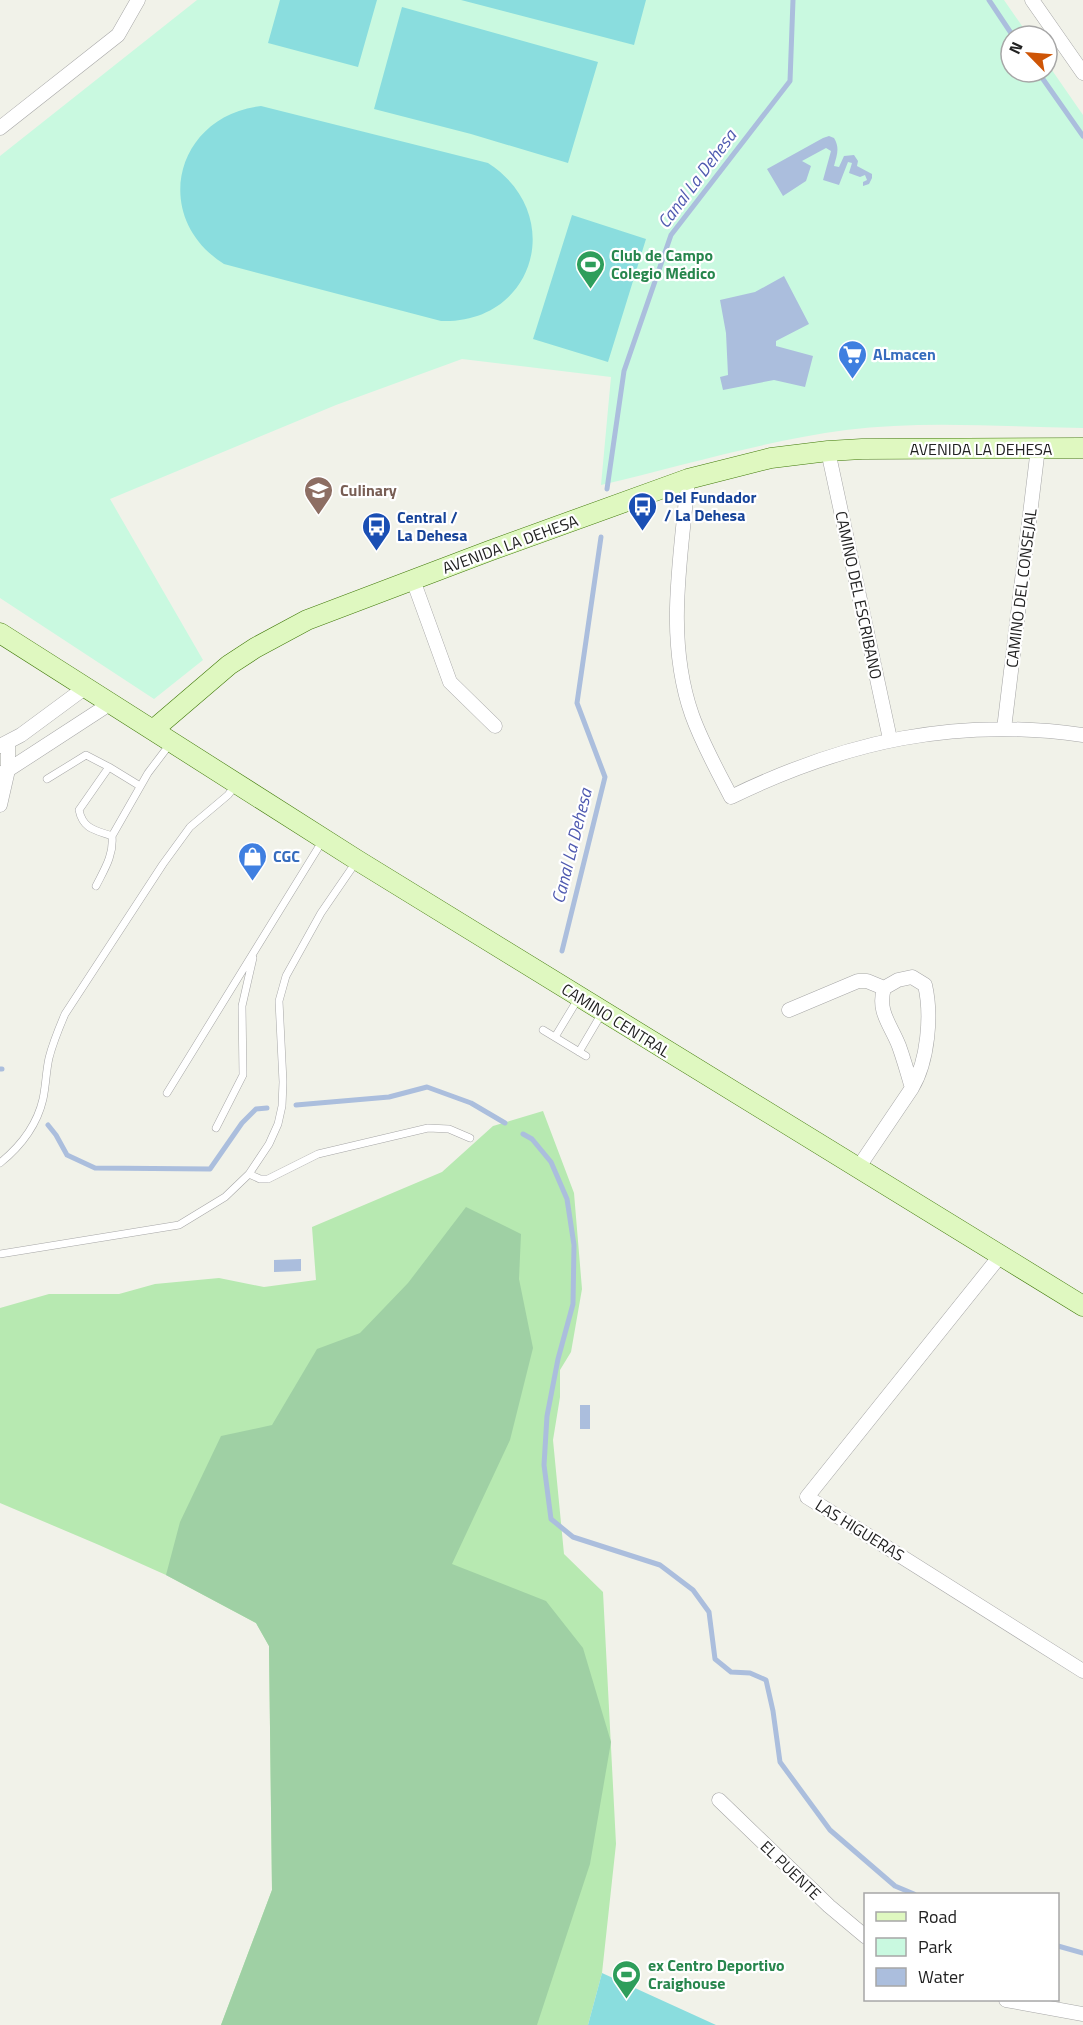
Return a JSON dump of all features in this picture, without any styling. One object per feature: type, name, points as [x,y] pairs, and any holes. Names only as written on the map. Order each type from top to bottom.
[{"type":"main road","name":"AVENIDA LA DEHESA","points":[[153,730],[229,665],[280,633],[334,609],[489,550],[688,479],[762,460],[828,451],[1083,448]]},
{"type":"main road","points":[[0,633],[153,730]]},
{"type":"main road","name":"CAMINO CENTRAL","points":[[153,730],[357,860],[1083,1306]]},
{"type":"street","points":[[0,128],[118,36],[138,0]]},
{"type":"street","points":[[1032,0],[1083,73]]},
{"type":"street","name":"CAMINO DEL CONSEJAL","points":[[1004,729],[1038,448]]},
{"type":"street","name":"CAMINO DEL ESCRIBANO","points":[[828,451],[890,739]]},
{"type":"street","points":[[688,479],[676,611],[679,665],[687,698],[701,738],[731,797],[799,766],[890,739],[1004,729],[1083,735]]},
{"type":"street","points":[[413,580],[450,682],[495,726]]},
{"type":"street","points":[[0,805],[4,772],[4,744],[21,735],[86,687]]},
{"type":"street","points":[[4,772],[111,703]]},
{"type":"street","points":[[858,1168],[912,1088],[920,1074],[929,1029],[928,1000],[925,985],[912,977],[898,980],[884,988],[881,999],[883,1015],[899,1045],[912,1088]]},
{"type":"street","points":[[789,1011],[858,981],[876,983],[884,988]]},
{"type":"street","name":"LAS HIGUERAS","points":[[1000,1256],[807,1497],[1083,1671]]},
{"type":"street","name":"EL PUENTE","points":[[719,1800],[829,1906],[864,1935]]},
{"type":"street","points":[[1012,2001],[1083,2014]]},
{"type":"lane","points":[[96,886],[113,847],[111,836],[140,786],[171,742]]},
{"type":"lane","points":[[47,779],[86,755],[109,766],[140,786]]},
{"type":"lane","points":[[109,766],[79,810],[81,820],[90,828],[111,836]]},
{"type":"lane","points":[[0,1163],[24,1140],[34,1124],[43,1100],[54,1039],[65,1014],[163,864],[190,827],[228,795],[237,784]]},
{"type":"lane","points":[[167,1093],[324,838]]},
{"type":"lane","points":[[0,1254],[179,1225],[225,1197],[249,1174],[269,1144],[278,1124],[282,1106],[279,1001],[286,976],[321,913],[357,860]]},
{"type":"lane","points":[[216,1128],[243,1076],[243,1006],[254,953]]},
{"type":"lane","points":[[555,1037],[579,997]]},
{"type":"lane","points":[[579,1052],[603,1012]]},
{"type":"lane","points":[[543,1030],[586,1056]]},
{"type":"lane","points":[[249,1174],[260,1179],[268,1179],[318,1154],[428,1128],[449,1129],[470,1138]]},
{"type":"green space","name":"Club de Campo Colegio Médico","points":[[197,0],[1004,0],[1021,24],[999,24],[999,84],[1059,84],[1059,80],[1083,115],[1083,428],[905,425],[846,430],[754,447],[601,485],[611,377],[462,359],[336,405],[110,499],[203,660],[154,699],[0,598],[0,156]]},
{"type":"green space","points":[[543,1111],[574,1193],[582,1289],[571,1352],[560,1370],[560,1397],[553,1440],[564,1554],[603,1592],[616,1844],[602,1973],[588,2025],[221,2025],[272,1890],[269,1646],[256,1623],[166,1575],[0,1503],[0,1308],[49,1294],[119,1294],[155,1284],[219,1278],[264,1287],[316,1280],[312,1227],[442,1172],[493,1126]]},
{"type":"green space","points":[[466,1207],[521,1234],[519,1279],[533,1348],[510,1440],[452,1564],[546,1601],[583,1648],[611,1742],[590,1864],[537,2025],[221,2025],[272,1890],[269,1646],[256,1623],[166,1575],[180,1522],[221,1436],[272,1425],[317,1349],[360,1333],[408,1283]]},
{"type":"shaded area","points":[[280,0],[377,0],[358,67],[268,43]]},
{"type":"shaded area","points":[[461,0],[646,0],[634,45]]},
{"type":"shaded area","points":[[402,7],[598,62],[568,163],[471,134],[374,109]]},
{"type":"shaded area","points":[[261,106],[488,163],[513,185],[527,210],[533,236],[529,262],[518,286],[499,305],[473,317],[441,321],[224,264],[201,244],[186,221],[181,196],[182,171],[192,148],[209,128],[232,114]]},
{"type":"shaded area","name":"Club de Campo Colegio Médico","points":[[572,215],[646,239],[608,362],[533,339]]},
{"type":"shaded area","name":"ex Centro Deportivo Craighouse","points":[[602,1973],[716,2025],[588,2025]]},
{"type":"water","points":[[829,136],[834,138],[837,145],[834,166],[839,167],[844,156],[854,155],[858,161],[857,166],[872,174],[869,184],[863,186],[863,182],[867,180],[865,175],[860,177],[849,173],[852,163],[848,162],[839,185],[823,180],[831,151],[826,148],[802,161],[811,166],[806,181],[783,196],[767,169]]},
{"type":"water","name":"Club de Campo Colegio Médico","points":[[784,276],[809,324],[776,341],[776,346],[813,356],[805,387],[774,380],[723,390],[720,377],[728,375],[726,333],[720,300],[755,292]]},
{"type":"water","points":[[301,1259],[301,1271],[274,1272],[274,1260]]},
{"type":"water","points":[[580,1405],[590,1405],[590,1429],[580,1429]]},
{"type":"waterway","name":"Canal La Dehesa","points":[[607,489],[624,371],[671,235],[790,81],[793,0]]},
{"type":"waterway","points":[[989,0],[1005,24]]},
{"type":"waterway","points":[[1046,84],[1083,136]]},
{"type":"waterway","name":"Canal La Dehesa","points":[[562,951],[605,777],[577,703],[601,537]]},
{"type":"waterway","points":[[296,1105],[389,1097],[427,1087],[471,1103],[505,1123]]},
{"type":"waterway","points":[[48,1125],[67,1155],[95,1168],[210,1169],[242,1123],[256,1109],[267,1108]]},
{"type":"waterway","points":[[523,1134],[532,1139],[551,1162],[567,1199],[574,1245],[573,1304],[558,1359],[547,1416],[544,1465],[551,1519],[573,1537],[660,1565],[693,1590],[709,1612],[715,1659],[731,1672],[750,1673],[766,1680],[780,1762],[830,1830],[895,1886],[912,1893]]},
{"type":"waterway","points":[[1059,1946],[1083,1953]]},
{"type":"place","name":"Club de Campo Colegio Médico","points":[[590,290]]},
{"type":"place","name":"ALmacen","points":[[852,380]]},
{"type":"place","name":"Culinary","points":[[319,516]]},
{"type":"place","name":"Del Fundador / La Dehesa","points":[[643,532]]},
{"type":"place","name":"Central / La Dehesa","points":[[376,552]]},
{"type":"place","name":"CGC","points":[[252,882]]},
{"type":"place","name":"ex Centro Deportivo Craighouse","points":[[627,2000]]}]
